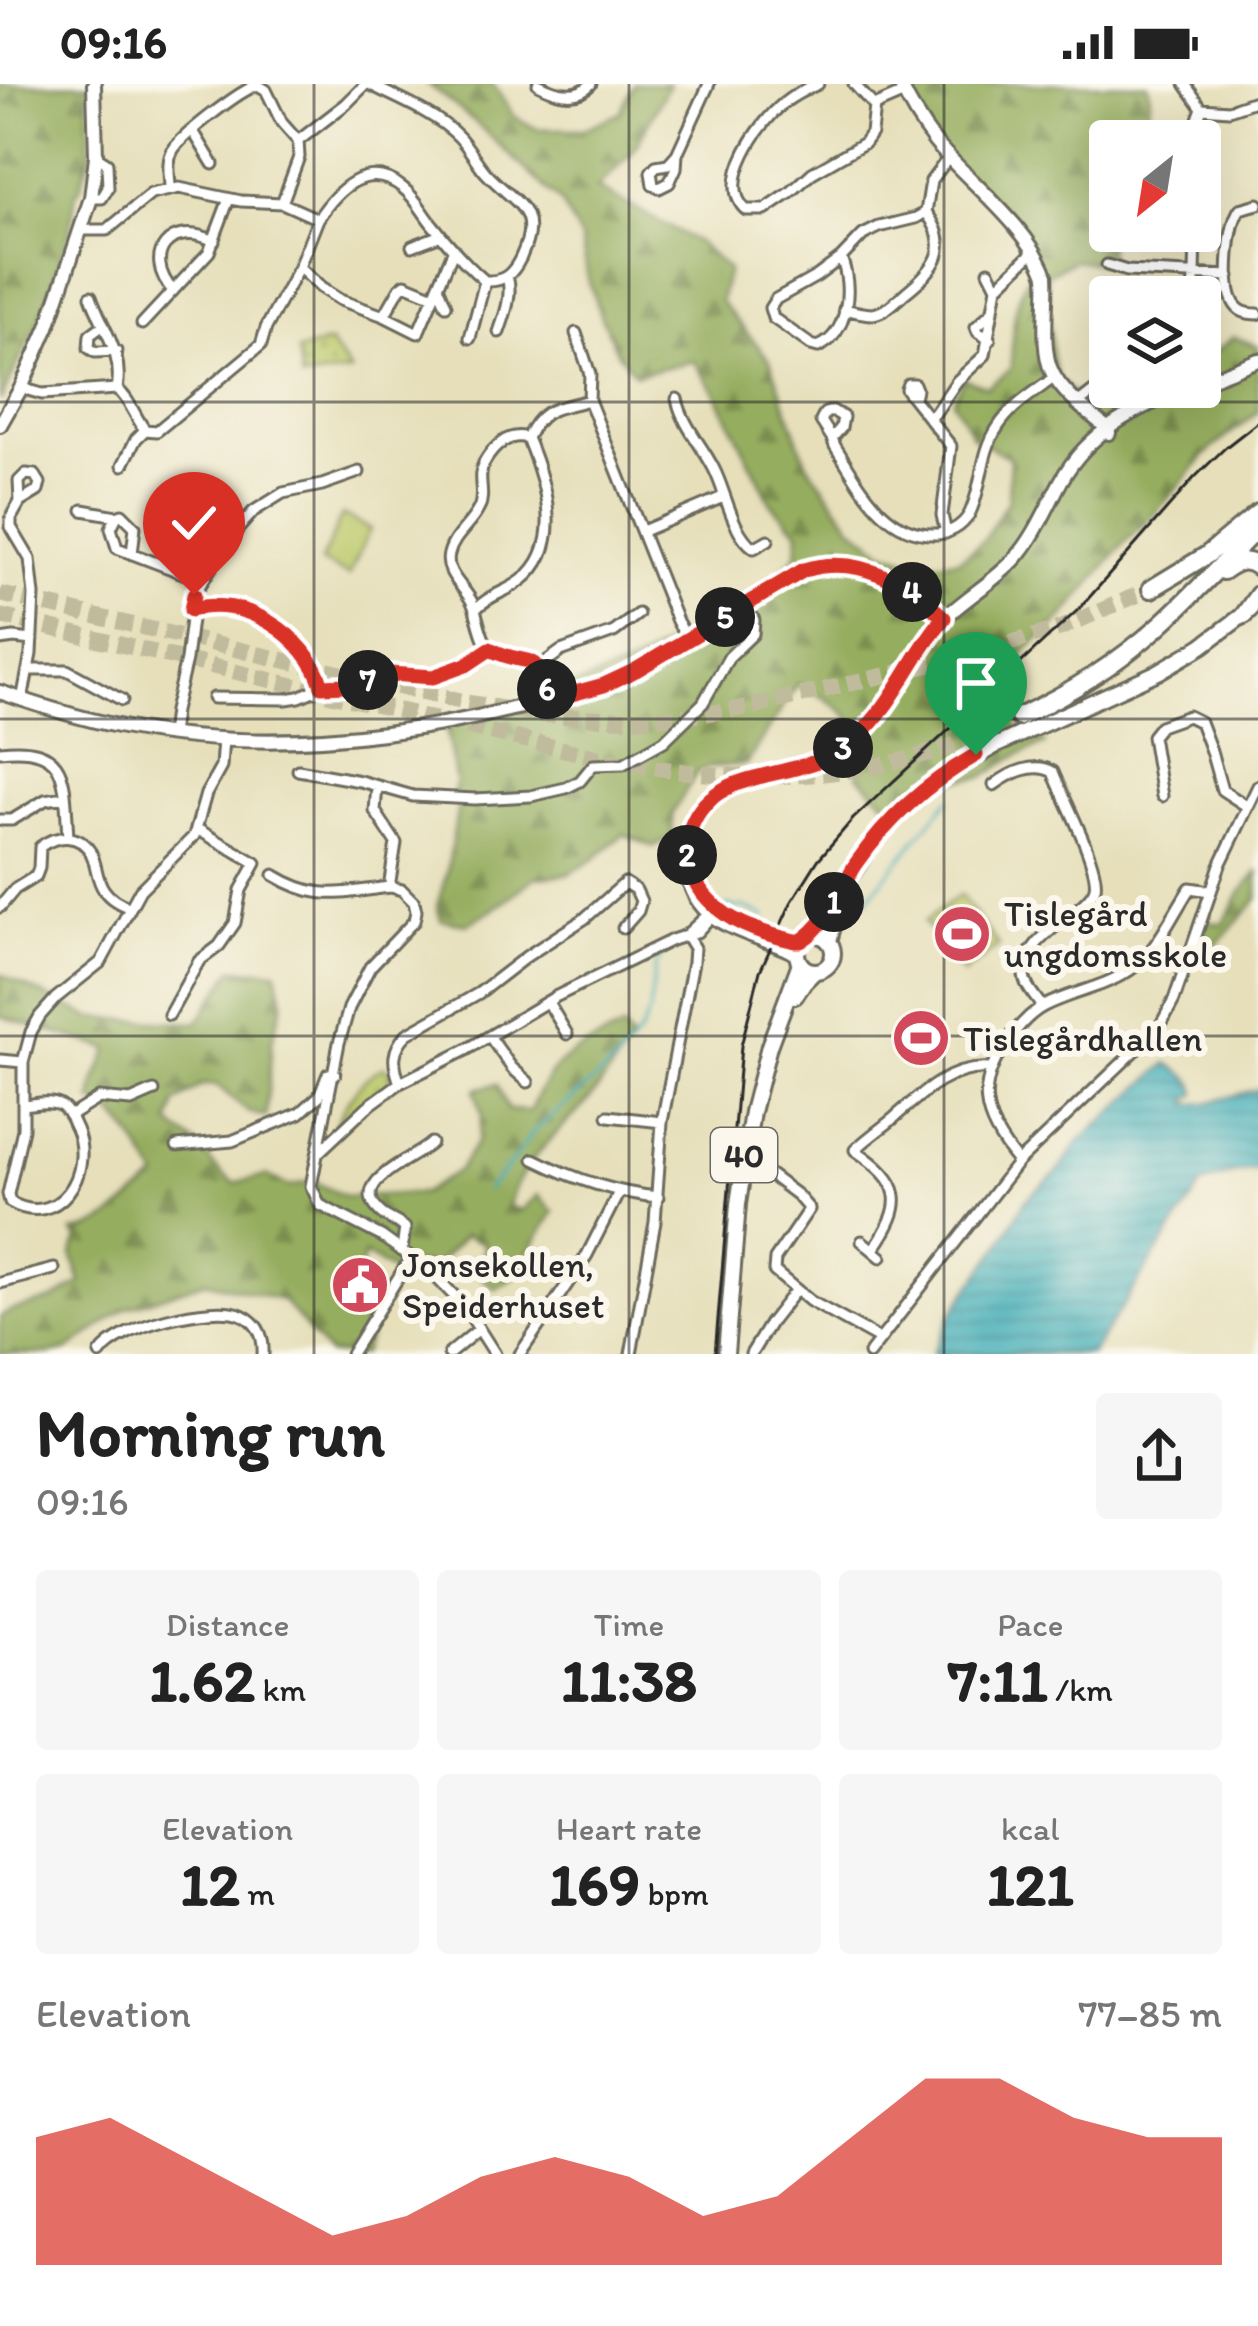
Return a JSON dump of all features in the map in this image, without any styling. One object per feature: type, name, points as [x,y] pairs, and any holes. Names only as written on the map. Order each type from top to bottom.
[{"type":"highway","points":[[1150,589],[1207,555],[1258,513]]},
{"type":"highway","points":[[1019,717],[1083,684],[1158,628],[1258,528]]},
{"type":"highway","points":[[1198,589],[1236,562],[1258,567]]},
{"type":"main road","name":"40","points":[[730,1354],[746,1205],[763,1094],[776,1048],[801,986],[832,960],[832,924],[878,846],[906,814],[940,787],[998,753],[1162,678],[1206,652],[1254,607]]},
{"type":"main road","name":"40","points":[[730,1354],[740,1190],[752,1112],[769,1046],[802,948],[873,842],[901,809],[935,781],[995,746],[1158,672],[1254,607]]},
{"type":"main road","points":[[815,971],[805,968],[802,948],[821,936],[829,941]]},
{"type":"street","points":[[0,425],[48,328],[91,198],[96,157],[94,84]]},
{"type":"street","points":[[298,141],[368,84],[387,88],[454,133],[487,174],[519,203],[531,232],[518,263],[496,279],[470,338]]},
{"type":"street","points":[[538,84],[568,94],[584,91],[591,84]]},
{"type":"street","points":[[677,154],[710,84]]},
{"type":"street","points":[[818,84],[784,103],[756,134],[736,185],[737,201],[746,210],[765,210],[812,173],[864,143],[871,133],[874,106],[854,84]]},
{"type":"street","points":[[1185,84],[1202,108]]},
{"type":"street","points":[[170,189],[170,156],[176,146],[243,90],[258,85],[266,90],[298,141],[299,157],[282,203]]},
{"type":"street","points":[[874,106],[902,89],[949,158],[1034,251],[1046,275],[1047,357],[1054,377],[1106,432]]},
{"type":"street","points":[[1202,108],[1229,110],[1258,100]]},
{"type":"street","points":[[1198,120],[1202,108]]},
{"type":"street","points":[[193,131],[213,164]]},
{"type":"street","points":[[844,308],[868,314],[885,310],[933,267],[940,240],[926,212],[931,181],[949,158]]},
{"type":"street","points":[[123,465],[145,430],[158,431],[261,345],[318,218],[334,195],[362,179],[380,178],[402,187],[454,248],[510,285],[499,332]]},
{"type":"street","points":[[81,230],[107,230],[140,201],[170,189],[282,203],[318,218]]},
{"type":"street","points":[[142,324],[209,252],[229,199]]},
{"type":"street","points":[[1258,205],[1240,209],[1233,219],[1229,276],[1236,307],[1246,314],[1258,314]]},
{"type":"street","points":[[841,258],[848,278],[844,308],[836,333],[818,347],[779,325],[770,313],[776,299],[817,276],[870,230],[926,212]]},
{"type":"street","points":[[173,291],[162,279],[158,258],[168,241],[185,232],[214,241]]},
{"type":"street","points":[[412,246],[441,235]]},
{"type":"street","points":[[299,267],[340,300],[418,333],[454,248]]},
{"type":"street","points":[[997,287],[1034,251]]},
{"type":"street","points":[[1107,265],[1127,272],[1195,276],[1196,252]]},
{"type":"street","points":[[929,417],[957,381],[986,355],[997,287],[989,271]]},
{"type":"street","points":[[1221,276],[1229,276]]},
{"type":"street","points":[[383,316],[405,284],[441,285]]},
{"type":"street","points":[[441,285],[446,305]]},
{"type":"street","points":[[91,296],[116,351],[117,388],[145,430]]},
{"type":"street","points":[[102,326],[90,335],[89,348],[116,351]]},
{"type":"street","points":[[575,333],[590,374],[589,400],[688,640]]},
{"type":"street","points":[[1221,375],[1258,360]]},
{"type":"street","points":[[832,438],[883,514],[917,532],[946,532],[971,512],[985,452],[1001,422],[1054,377]]},
{"type":"street","points":[[21,388],[42,394],[117,388]]},
{"type":"street","points":[[1079,403],[1089,395]]},
{"type":"street","points":[[914,398],[951,446],[942,514],[946,532]]},
{"type":"street","points":[[677,399],[748,546]]},
{"type":"street","points":[[475,610],[524,579],[544,551],[547,509],[527,438],[550,410],[589,400]]},
{"type":"street","points":[[802,948],[712,913],[688,867],[687,846],[698,812],[736,782],[804,766],[847,745],[882,710],[944,618],[1016,557],[1052,500],[1106,432],[1143,408]]},
{"type":"street","points":[[527,438],[508,438],[485,461],[480,471],[479,509],[448,555],[449,570],[475,610],[490,649],[526,658],[539,667],[550,700]]},
{"type":"street","points":[[171,735],[194,595],[240,525],[283,493],[359,472]]},
{"type":"street","points":[[643,531],[723,497]]},
{"type":"street","points":[[20,502],[10,523],[10,538],[27,550],[34,595],[22,700]]},
{"type":"street","points":[[83,510],[127,517],[135,527],[132,554]]},
{"type":"street","points":[[117,516],[112,537],[121,551],[201,580]]},
{"type":"street","points":[[748,546],[768,540]]},
{"type":"street","points":[[741,556],[748,546]]},
{"type":"street","points":[[0,692],[109,724],[171,735],[293,740],[386,733],[439,726],[615,681],[804,570],[838,564],[863,567],[919,597],[944,618]]},
{"type":"street","points":[[298,770],[441,798],[519,797],[573,785],[595,764],[623,764],[664,741],[707,699],[729,657],[753,634],[754,620],[746,604]]},
{"type":"street","points":[[191,610],[214,605],[269,622],[309,658],[322,686]]},
{"type":"street","points":[[539,667],[561,651],[614,632],[638,614]]},
{"type":"street","points":[[0,640],[32,640]]},
{"type":"street","points":[[212,698],[293,698],[322,686],[390,674],[433,677],[466,665],[490,649]]},
{"type":"street","points":[[28,670],[67,670],[122,700]]},
{"type":"street","points":[[1162,796],[1152,736],[1160,726],[1188,716],[1200,722],[1222,790],[1248,806]]},
{"type":"street","points":[[23,1105],[52,1103],[66,1110],[82,1144],[80,1174],[70,1191],[60,1201],[35,1208],[21,1208],[10,1202],[8,1194],[23,1129],[22,1062],[31,1032],[56,998],[101,962],[128,907],[197,830],[206,794],[222,761],[224,739]]},
{"type":"street","points":[[0,751],[49,756],[61,772],[68,837]]},
{"type":"street","points":[[994,784],[1037,766],[1053,772],[1095,876],[1088,899],[1053,926],[1024,971],[1042,1007]]},
{"type":"street","points":[[377,785],[375,811],[396,843],[390,881]]},
{"type":"street","points":[[869,1354],[1018,1162],[1159,1028],[1174,1000],[1210,891],[1258,786]]},
{"type":"street","points":[[0,820],[12,820],[45,800],[65,797]]},
{"type":"street","points":[[169,1015],[199,961],[219,946],[235,923],[241,890],[256,863],[197,830]]},
{"type":"street","points":[[0,907],[15,889],[36,876],[40,847],[68,837],[91,853],[105,892],[128,907]]},
{"type":"street","points":[[274,874],[316,894],[391,887],[414,902],[414,921],[370,967],[344,1025],[311,1186],[316,1201],[431,1272],[465,1307],[495,1354]]},
{"type":"street","points":[[400,1083],[394,1054],[407,1034],[479,993],[625,884],[636,890],[641,901],[623,928]]},
{"type":"street","points":[[1018,1162],[985,1102],[989,1070],[1020,1026],[1042,1007],[1129,970],[1159,938],[1190,888],[1210,891]]},
{"type":"street","points":[[318,1153],[367,1106],[400,1083],[548,1002],[698,932],[712,913]]},
{"type":"street","points":[[631,1354],[658,1197],[662,1122],[694,954],[686,934]]},
{"type":"street","points":[[548,1002],[567,1034]]},
{"type":"street","points":[[490,1037],[528,1082]]},
{"type":"street","points":[[0,1060],[22,1062]]},
{"type":"street","points":[[862,1240],[877,1254],[895,1213],[896,1193],[885,1173],[855,1150],[935,1084],[968,1071],[989,1070]]},
{"type":"street","points":[[176,1146],[232,1141],[283,1121],[310,1106],[320,1096],[328,1074],[335,1074]]},
{"type":"street","points":[[70,1116],[99,1098],[131,1101],[154,1091]]},
{"type":"street","points":[[608,1116],[662,1122]]},
{"type":"street","points":[[351,1354],[406,1254],[405,1228],[381,1214],[372,1190],[379,1176],[431,1143]]},
{"type":"street","points":[[0,1157],[16,1161]]},
{"type":"street","points":[[534,1159],[620,1192],[658,1197]]},
{"type":"street","points":[[769,1174],[809,1209],[773,1271],[795,1291],[879,1339]]},
{"type":"street","points":[[520,1354],[586,1255],[620,1192]]},
{"type":"street","points":[[0,1283],[54,1269]]},
{"type":"street","points":[[751,1354],[795,1291]]},
{"type":"street","points":[[100,1354],[117,1337],[148,1324],[223,1313],[244,1316],[255,1324],[263,1335],[263,1354]]},
{"type":"street","points":[[449,1354],[479,1329]]},
{"type":"green space","points":[[0,84],[88,84],[90,155],[40,319],[0,401]]},
{"type":"green space","points":[[428,84],[493,84],[514,116],[537,129],[584,129],[620,113],[634,84],[669,84],[634,150],[597,188],[697,242],[728,270],[720,301],[770,360],[806,462],[853,527],[885,551],[924,564],[960,559],[984,540],[1008,500],[1010,458],[973,437],[953,401],[963,378],[987,387],[1011,369],[1018,301],[1036,265],[994,204],[961,180],[898,84],[1148,84],[1148,120],[1089,120],[1089,252],[1109,252],[1110,260],[1074,260],[1046,275],[1058,378],[1080,401],[1089,397],[1089,408],[1221,408],[1221,347],[1234,337],[1258,346],[1258,412],[1211,449],[1062,619],[983,688],[1045,744],[983,777],[915,784],[891,807],[857,774],[869,748],[857,727],[830,702],[798,684],[746,764],[697,772],[672,814],[673,835],[654,847],[624,834],[569,874],[536,877],[468,924],[441,920],[437,906],[458,806],[445,723],[521,705],[632,665],[771,582],[797,555],[799,532],[771,503],[717,395],[694,361],[635,374],[618,353],[588,279],[581,239],[561,203]]},
{"type":"green space","points":[[329,343],[351,372],[302,379],[298,351]]},
{"type":"green space","points":[[342,515],[370,529],[349,576],[321,562]]},
{"type":"green space","points":[[1258,872],[1258,899],[1215,946],[1195,954],[1206,921],[1223,924]]},
{"type":"green space","name":"Tislegård ungdomsskole","points":[[960,895],[999,946],[963,974],[924,922]]},
{"type":"green space","points":[[233,969],[277,971],[283,1002],[272,1041],[266,1117],[248,1112],[217,1085],[202,1085],[176,1103],[170,1123],[235,1183],[268,1176],[289,1187],[312,1181],[347,1197],[423,1193],[458,1171],[478,1140],[482,1115],[475,1089],[497,1084],[508,1110],[530,1111],[547,1078],[566,1058],[623,1029],[631,1041],[593,1095],[520,1178],[509,1207],[522,1210],[538,1195],[554,1212],[511,1280],[496,1289],[478,1274],[485,1244],[465,1235],[436,1265],[407,1265],[393,1272],[365,1255],[355,1282],[374,1317],[363,1354],[328,1354],[282,1300],[205,1281],[126,1308],[68,1350],[0,1354],[0,1317],[52,1300],[81,1283],[72,1254],[78,1239],[73,1232],[108,1219],[158,1178],[122,1124],[92,1101],[109,1049],[0,1016],[0,974],[92,1018],[197,1023]]},
{"type":"green space","points":[[383,1067],[392,1072],[388,1086],[332,1132],[359,1086]]},
{"type":"water","points":[[1168,1063],[1194,1083],[1197,1094],[1189,1104],[1258,1089],[1258,1169],[1202,1185],[1091,1354],[932,1354],[952,1313],[1025,1200],[1057,1173],[1080,1141]]},
{"type":"waterway","points":[[852,910],[865,902],[949,799]]},
{"type":"waterway","points":[[725,906],[765,916]]},
{"type":"waterway","points":[[486,1191],[532,1133],[617,1061],[640,1033],[649,1012],[655,966],[663,955]]},
{"type":"tunnel","points":[[0,594],[463,702],[544,715],[622,719],[751,707],[967,656],[1061,628],[1151,589]]},
{"type":"tunnel","points":[[0,616],[596,757],[705,774],[759,776],[864,768],[968,740],[1019,717]]},
{"type":"railway","points":[[715,1354],[741,1046],[760,971],[791,903],[818,860],[853,819],[1080,608],[1195,477],[1258,422]]},
{"type":"place","name":"Tislegård ungdomsskole","points":[[962,934]]},
{"type":"place","name":"Tislegårdhallen","points":[[921,1038]]},
{"type":"place","name":"Jonsekollen, Speiderhuset","points":[[360,1285]]},
{"type":"route","points":[[194,595],[191,610],[214,605],[269,622],[309,658],[322,686],[390,674],[433,677],[466,665],[490,649],[536,664],[550,700],[584,692],[636,670],[804,570],[846,565],[889,578],[944,618],[882,710],[856,738],[826,757],[725,787],[698,812],[688,837],[688,867],[712,906],[742,924],[795,941],[816,930],[856,865],[901,809],[976,755]]}]
